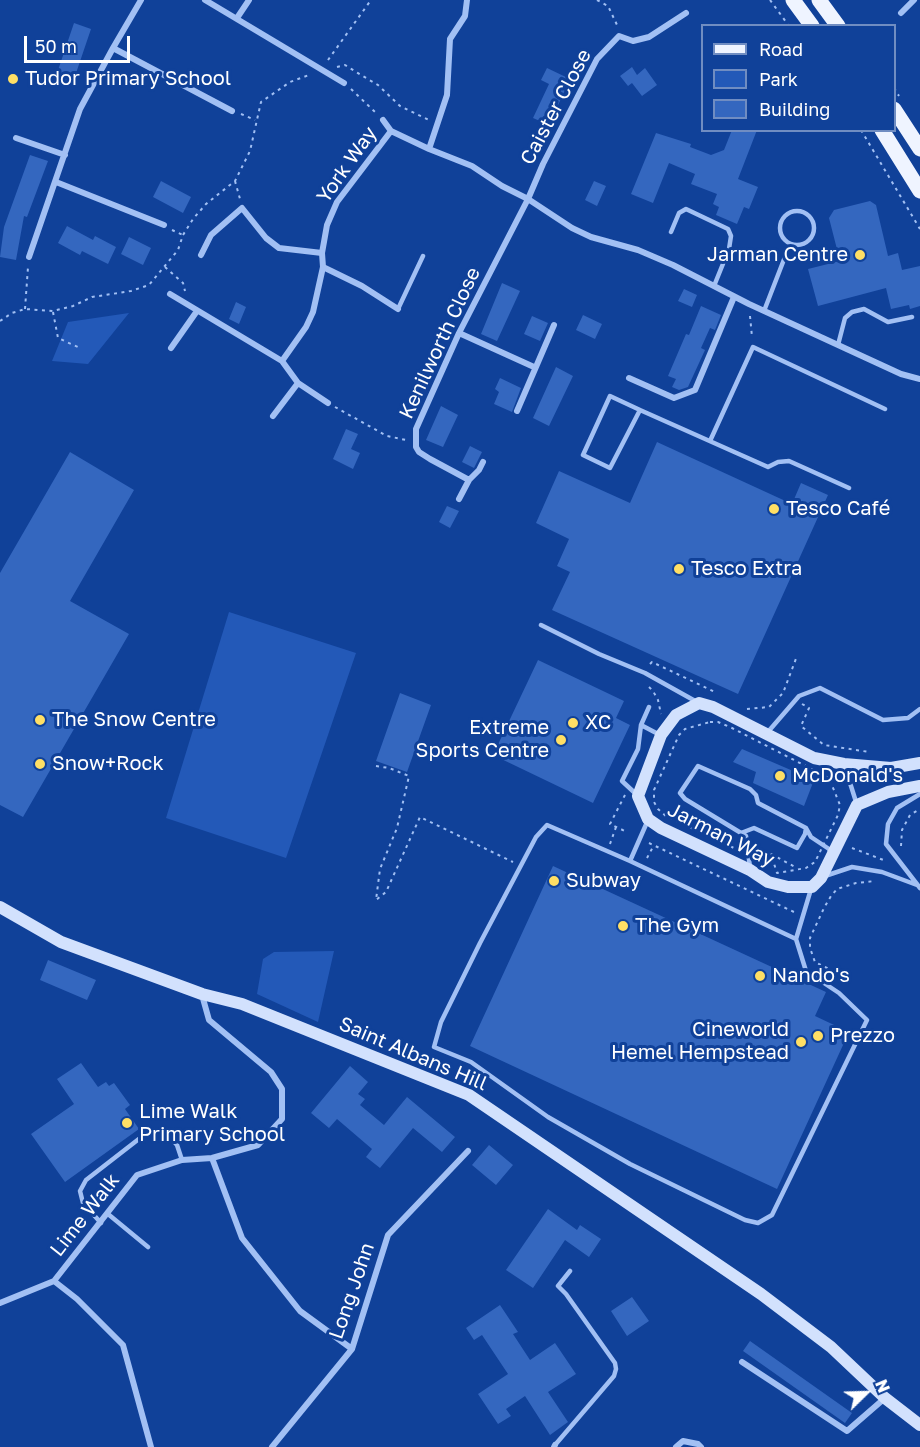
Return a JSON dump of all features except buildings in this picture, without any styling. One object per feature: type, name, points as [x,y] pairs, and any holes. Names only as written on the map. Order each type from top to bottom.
[{"type":"main road","points":[[793,0],[811,24]]},
{"type":"main road","points":[[819,0],[837,24]]},
{"type":"main road","points":[[896,112],[920,149]]},
{"type":"main road","points":[[883,132],[920,191]]},
{"type":"street","points":[[29,256],[80,109],[141,0]]},
{"type":"street","points":[[205,0],[344,83]]},
{"type":"street","points":[[237,18],[249,0]]},
{"type":"street","points":[[429,149],[447,95],[450,39],[465,16],[467,0]]},
{"type":"street","points":[[901,13],[915,0]]},
{"type":"street","points":[[620,36],[633,41],[649,37],[686,13]]},
{"type":"street","name":"Caister Close","points":[[528,199],[543,164],[597,59],[620,36]]},
{"type":"street","points":[[113,48],[232,111]]},
{"type":"street","points":[[383,120],[391,131]]},
{"type":"street","name":"York Way","points":[[282,361],[306,327],[313,312],[323,267],[322,253],[327,225],[338,202],[391,131],[472,166],[572,228],[591,237],[638,250],[901,374],[920,379]]},
{"type":"street","points":[[16,138],[65,155]]},
{"type":"street","points":[[56,182],[164,225]]},
{"type":"street","name":"Kenilworth Close","points":[[469,480],[419,452],[415,441],[416,429],[459,333],[528,199]]},
{"type":"street","points":[[201,255],[211,235],[242,208],[266,238],[279,248],[322,253]]},
{"type":"street","points":[[323,267],[362,286],[398,309]]},
{"type":"street","points":[[170,294],[282,361],[298,383],[328,403]]},
{"type":"street","points":[[629,378],[674,398],[695,390],[734,297]]},
{"type":"street","points":[[171,348],[197,311]]},
{"type":"street","points":[[517,411],[554,325]]},
{"type":"street","points":[[459,333],[534,367]]},
{"type":"street","points":[[273,416],[298,383]]},
{"type":"street","points":[[459,499],[469,480],[483,462]]},
{"type":"street","points":[[638,796],[661,735],[676,716],[699,703],[741,720],[814,758],[844,764],[891,768],[920,764]]},
{"type":"street","points":[[812,887],[821,878],[831,857],[834,838],[857,805],[888,792],[920,786]]},
{"type":"street","name":"Jarman Way","points":[[638,796],[648,819],[661,828],[750,870],[768,882],[788,887],[812,887]]},
{"type":"street","name":"Saint Albans Hill","points":[[0,907],[61,942],[202,994],[242,1004],[469,1095],[761,1294],[831,1347],[885,1398],[920,1425]]},
{"type":"street","name":"Lime Walk","points":[[0,1303],[54,1281],[137,1174],[182,1160],[212,1158],[258,1145],[282,1119],[282,1089],[271,1072],[209,1020],[202,994]]},
{"type":"street","name":"Long John","points":[[272,1447],[352,1349],[388,1235],[468,1151]]},
{"type":"street","points":[[212,1158],[242,1238],[300,1311],[352,1349]]},
{"type":"street","points":[[54,1281],[77,1299],[123,1344],[151,1447]]},
{"type":"street","points":[[742,1362],[847,1431],[885,1398]]},
{"type":"street","points":[[676,1447],[683,1441],[698,1444],[701,1447]]},
{"type":"lane","points":[[670,232],[679,213],[686,209],[728,229],[731,236],[729,249],[714,286]]},
{"type":"lane","points":[[794,210],[805,212],[813,220],[812,237],[802,244],[790,244],[780,231],[782,220],[794,210]]},
{"type":"lane","points":[[764,311],[790,244]]},
{"type":"lane","points":[[398,309],[423,256]]},
{"type":"lane","points":[[838,345],[845,318],[852,312],[864,309],[888,322],[912,317]]},
{"type":"lane","points":[[710,441],[753,347],[885,409]]},
{"type":"lane","points":[[640,410],[610,468],[583,455],[610,396],[768,466],[789,461],[849,488]]},
{"type":"lane","points":[[541,626],[645,673],[699,703]]},
{"type":"lane","points":[[767,733],[799,696],[820,688],[883,720],[908,718],[920,709]]},
{"type":"lane","points":[[638,796],[622,781],[638,748],[641,725],[649,707]]},
{"type":"lane","points":[[641,725],[661,735]]},
{"type":"lane","points":[[844,764],[857,805]]},
{"type":"lane","points":[[750,870],[746,836],[685,799],[680,793],[698,766],[750,789],[756,795],[758,803],[806,828],[811,837],[829,849],[831,857]]},
{"type":"lane","points":[[919,886],[886,844],[888,824],[897,808],[920,794]]},
{"type":"lane","points":[[630,861],[648,819]]},
{"type":"lane","points":[[796,939],[630,861],[547,825],[536,837],[480,943],[446,1012],[434,1047],[471,1062],[548,1117],[630,1164],[745,1220],[758,1223],[772,1215],[867,1020],[839,993],[806,971],[796,939],[812,887]]},
{"type":"lane","points":[[741,833],[754,828],[797,848],[806,828]]},
{"type":"lane","points":[[821,878],[852,867],[882,872],[919,886]]},
{"type":"lane","points":[[101,1223],[83,1203],[80,1191],[86,1180],[144,1135],[154,1131],[166,1132],[177,1145],[182,1160]]},
{"type":"lane","points":[[108,1214],[148,1247]]},
{"type":"lane","points":[[554,1446],[614,1376],[616,1369],[615,1363],[558,1286],[570,1271]]},
{"type":"path","points":[[321,70],[371,0]]},
{"type":"path","points":[[597,0],[608,6],[617,22],[620,36]]},
{"type":"path","points":[[770,0],[788,24]]},
{"type":"path","points":[[0,321],[12,313],[25,309],[53,311],[73,306],[92,297],[131,291],[149,285],[178,250],[183,235],[193,219],[206,204],[235,181],[250,152],[261,102],[290,82],[321,70],[345,65],[378,85],[400,106],[437,123]]},
{"type":"path","points":[[344,83],[383,120]]},
{"type":"path","points":[[232,111],[256,121]]},
{"type":"path","points":[[862,132],[920,229]]},
{"type":"path","points":[[235,181],[242,208]]},
{"type":"path","points":[[25,309],[29,256]]},
{"type":"path","points":[[165,267],[183,283],[189,306]]},
{"type":"path","points":[[749,304],[753,347]]},
{"type":"path","points":[[53,311],[58,338],[80,348]]},
{"type":"path","points":[[328,403],[387,436],[415,441]]},
{"type":"path","points":[[741,720],[747,708],[769,707],[783,693],[797,656]]},
{"type":"path","points":[[783,693],[809,708],[801,726],[824,745],[877,753]]},
{"type":"path","points":[[375,766],[389,768],[409,776],[397,828],[381,869],[376,900],[386,892],[420,817],[522,867]]},
{"type":"path","points":[[834,838],[886,861],[902,844],[902,830],[910,815],[920,809]]},
{"type":"path","points":[[607,852],[616,827]]},
{"type":"path","points":[[647,842],[818,922]]},
{"type":"path","points":[[643,869],[654,845]]},
{"type":"path","points":[[771,854],[798,869]]},
{"type":"path","points":[[777,873],[783,861]]},
{"type":"path","points":[[822,982],[828,969],[815,962],[810,948],[810,938],[831,896],[837,889],[855,883],[875,882],[882,872]]},
{"type":"green space","points":[[129,313],[88,364],[52,361],[68,322]]},
{"type":"green space","points":[[229,612],[356,653],[286,858],[166,818]]},
{"type":"green space","points":[[334,951],[318,1022],[257,994],[263,959],[274,952]]},
{"type":"place","name":"Tudor Primary School","points":[[13,79]]},
{"type":"place","name":"Jarman Centre","points":[[860,255]]},
{"type":"place","name":"Tesco Café","points":[[774,509]]},
{"type":"place","name":"Tesco Extra","points":[[679,569]]},
{"type":"place","name":"The Snow Centre","points":[[40,720]]},
{"type":"place","name":"XC","points":[[573,723]]},
{"type":"place","name":"Extreme Sports Centre","points":[[561,740]]},
{"type":"place","name":"Snow+Rock","points":[[40,764]]},
{"type":"place","name":"McDonald's","points":[[780,776]]},
{"type":"place","name":"Subway","points":[[554,881]]},
{"type":"place","name":"The Gym","points":[[623,926]]},
{"type":"place","name":"Nando's","points":[[760,976]]},
{"type":"place","name":"Prezzo","points":[[818,1036]]},
{"type":"place","name":"Cineworld Hemel Hempstead","points":[[801,1042]]},
{"type":"place","name":"Lime Walk Primary School","points":[[127,1123]]}]
